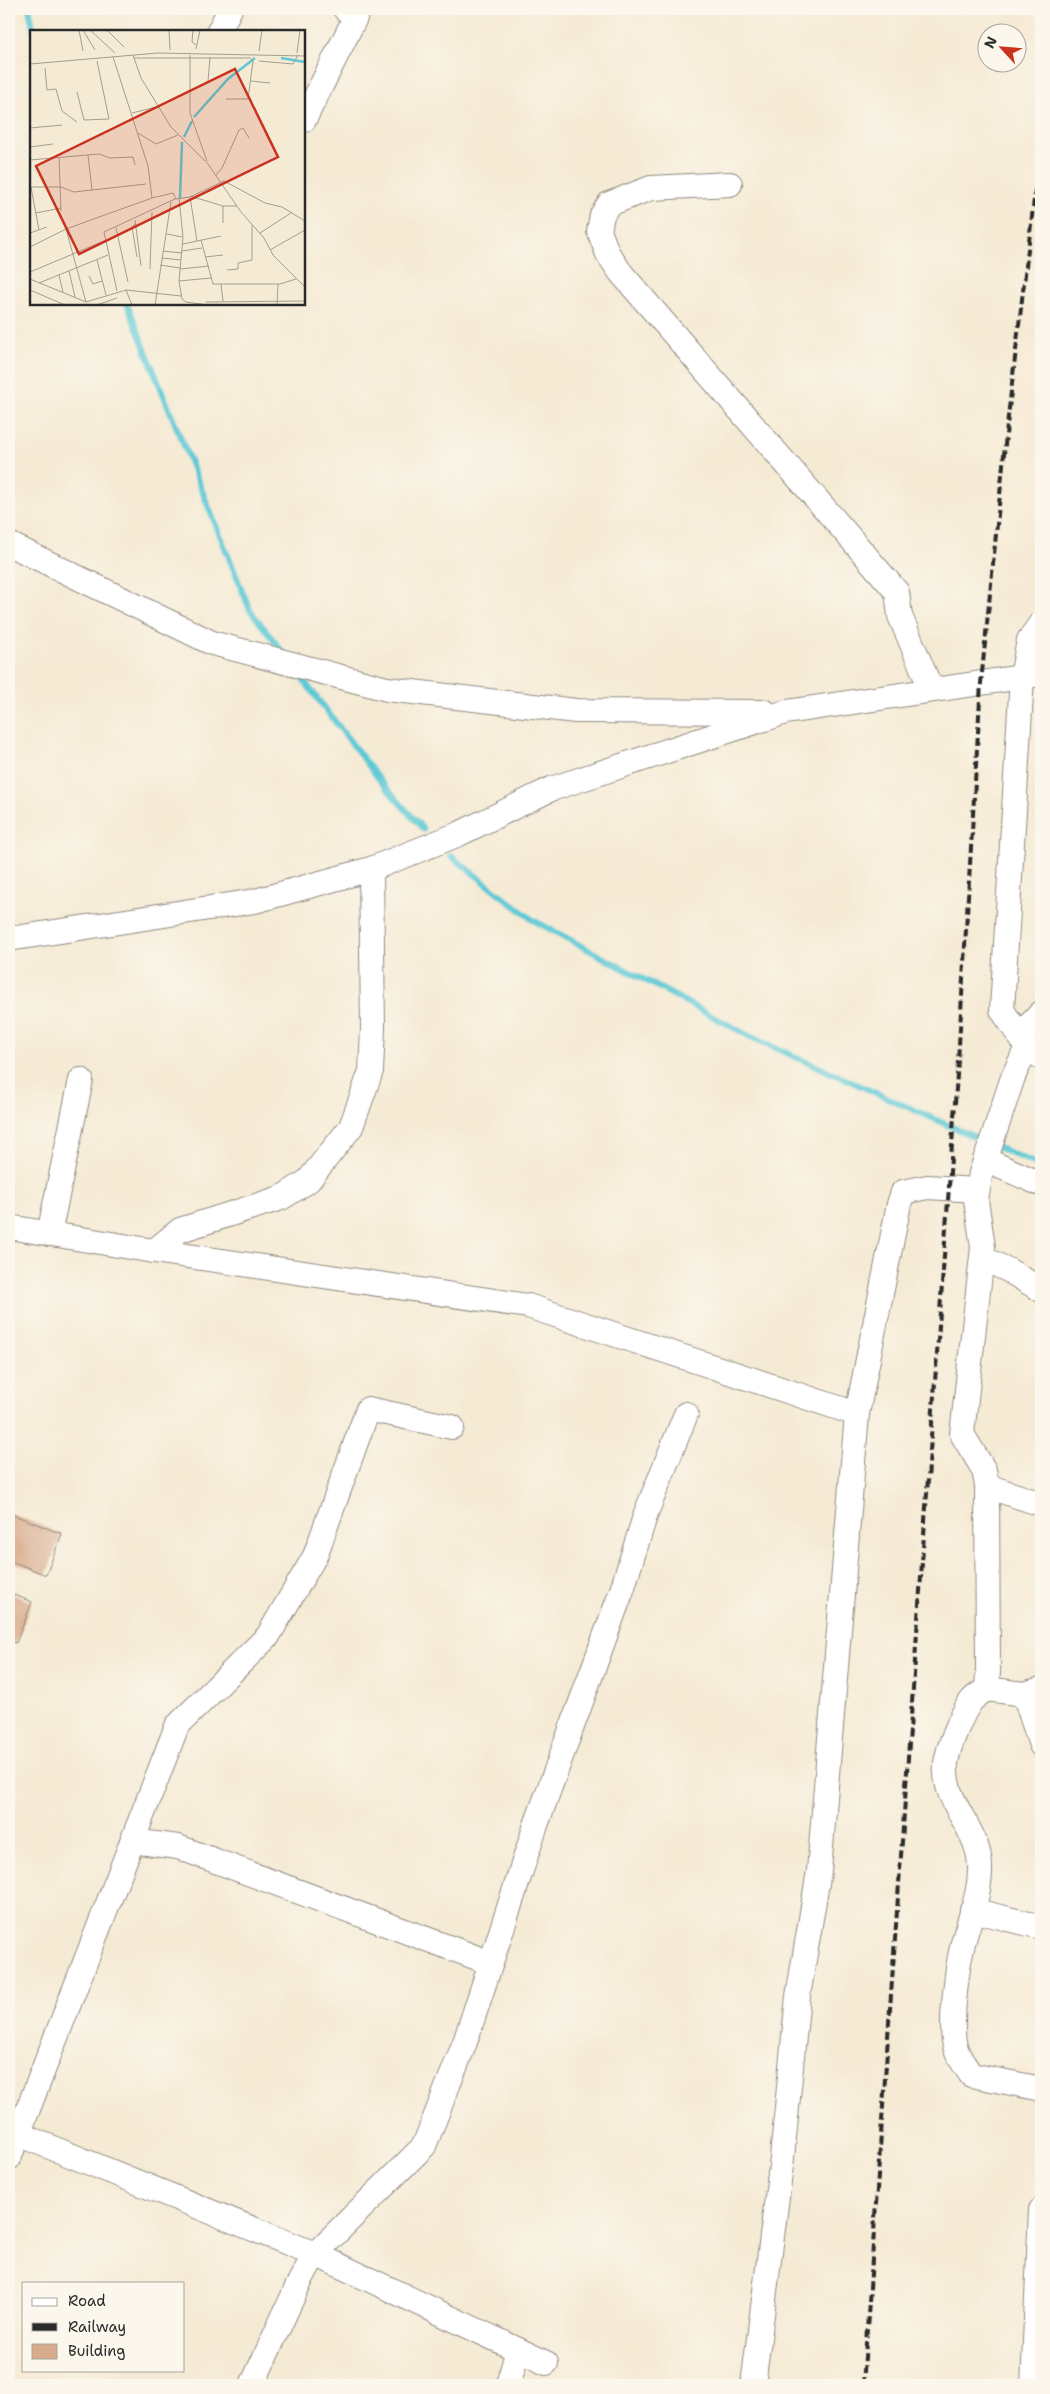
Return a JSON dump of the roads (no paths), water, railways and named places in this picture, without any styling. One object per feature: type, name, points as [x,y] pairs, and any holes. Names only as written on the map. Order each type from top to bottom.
[{"type":"street","points":[[219,30],[230,9]]},
{"type":"street","points":[[305,118],[354,18],[353,13],[345,9]]},
{"type":"street","points":[[730,184],[651,188],[609,204],[602,215],[599,231],[608,254],[652,310],[897,592],[900,616],[932,689]]},
{"type":"street","points":[[9,544],[212,642],[387,689],[576,711],[786,712],[932,689],[1013,680],[1032,675]]},
{"type":"street","points":[[1029,1046],[1002,1010],[1032,675],[1029,640],[1041,623]]},
{"type":"street","points":[[9,939],[255,901],[371,869],[459,834],[551,790],[786,712]]},
{"type":"street","points":[[154,1251],[180,1230],[281,1198],[308,1181],[351,1127],[371,1071],[373,1028],[371,869]]},
{"type":"street","points":[[987,1689],[987,1486],[984,1470],[962,1434],[982,1258],[977,1190],[1013,1077],[1029,1046],[1041,1013]]},
{"type":"street","points":[[49,1234],[82,1080]]},
{"type":"street","points":[[985,1160],[1041,1184]]},
{"type":"street","points":[[753,2385],[782,2158],[798,1996],[819,1871],[857,1414],[903,1192],[927,1187],[977,1190]]},
{"type":"street","points":[[9,1227],[154,1251],[528,1306],[857,1414]]},
{"type":"street","points":[[982,1258],[1008,1270],[1041,1290]]},
{"type":"street","points":[[9,2158],[177,1726],[268,1636],[315,1556],[368,1409],[452,1427]]},
{"type":"street","points":[[252,2385],[300,2281],[315,2254],[424,2146],[465,2042],[536,1825],[622,1590],[646,1514],[686,1414]]},
{"type":"street","points":[[987,1486],[1041,1504]]},
{"type":"street","points":[[1041,1745],[1033,1691],[987,1689],[972,1701],[963,1716],[950,1750],[945,1772],[948,1790],[970,1831],[980,1866],[978,1887],[964,1940],[956,1996],[953,2019],[956,2049],[971,2075],[1041,2088]]},
{"type":"street","points":[[132,1841],[178,1847],[491,1962]]},
{"type":"street","points":[[972,1910],[1041,1927]]},
{"type":"street","points":[[18,2134],[315,2254],[546,2363]]},
{"type":"street","points":[[1033,2385],[1041,2210]]},
{"type":"street","points":[[508,2385],[518,2350]]},
{"type":"waterway","points":[[29,9],[34,30]]},
{"type":"waterway","points":[[127,305],[250,610],[285,655]]},
{"type":"waterway","points":[[298,673],[382,783],[423,829]]},
{"type":"waterway","points":[[451,856],[533,920],[751,1037],[986,1142]]},
{"type":"waterway","points":[[995,1146],[1041,1166]]},
{"type":"railway","points":[[863,2385],[958,1061],[981,683],[1007,425],[1035,191],[1041,160]]}]
